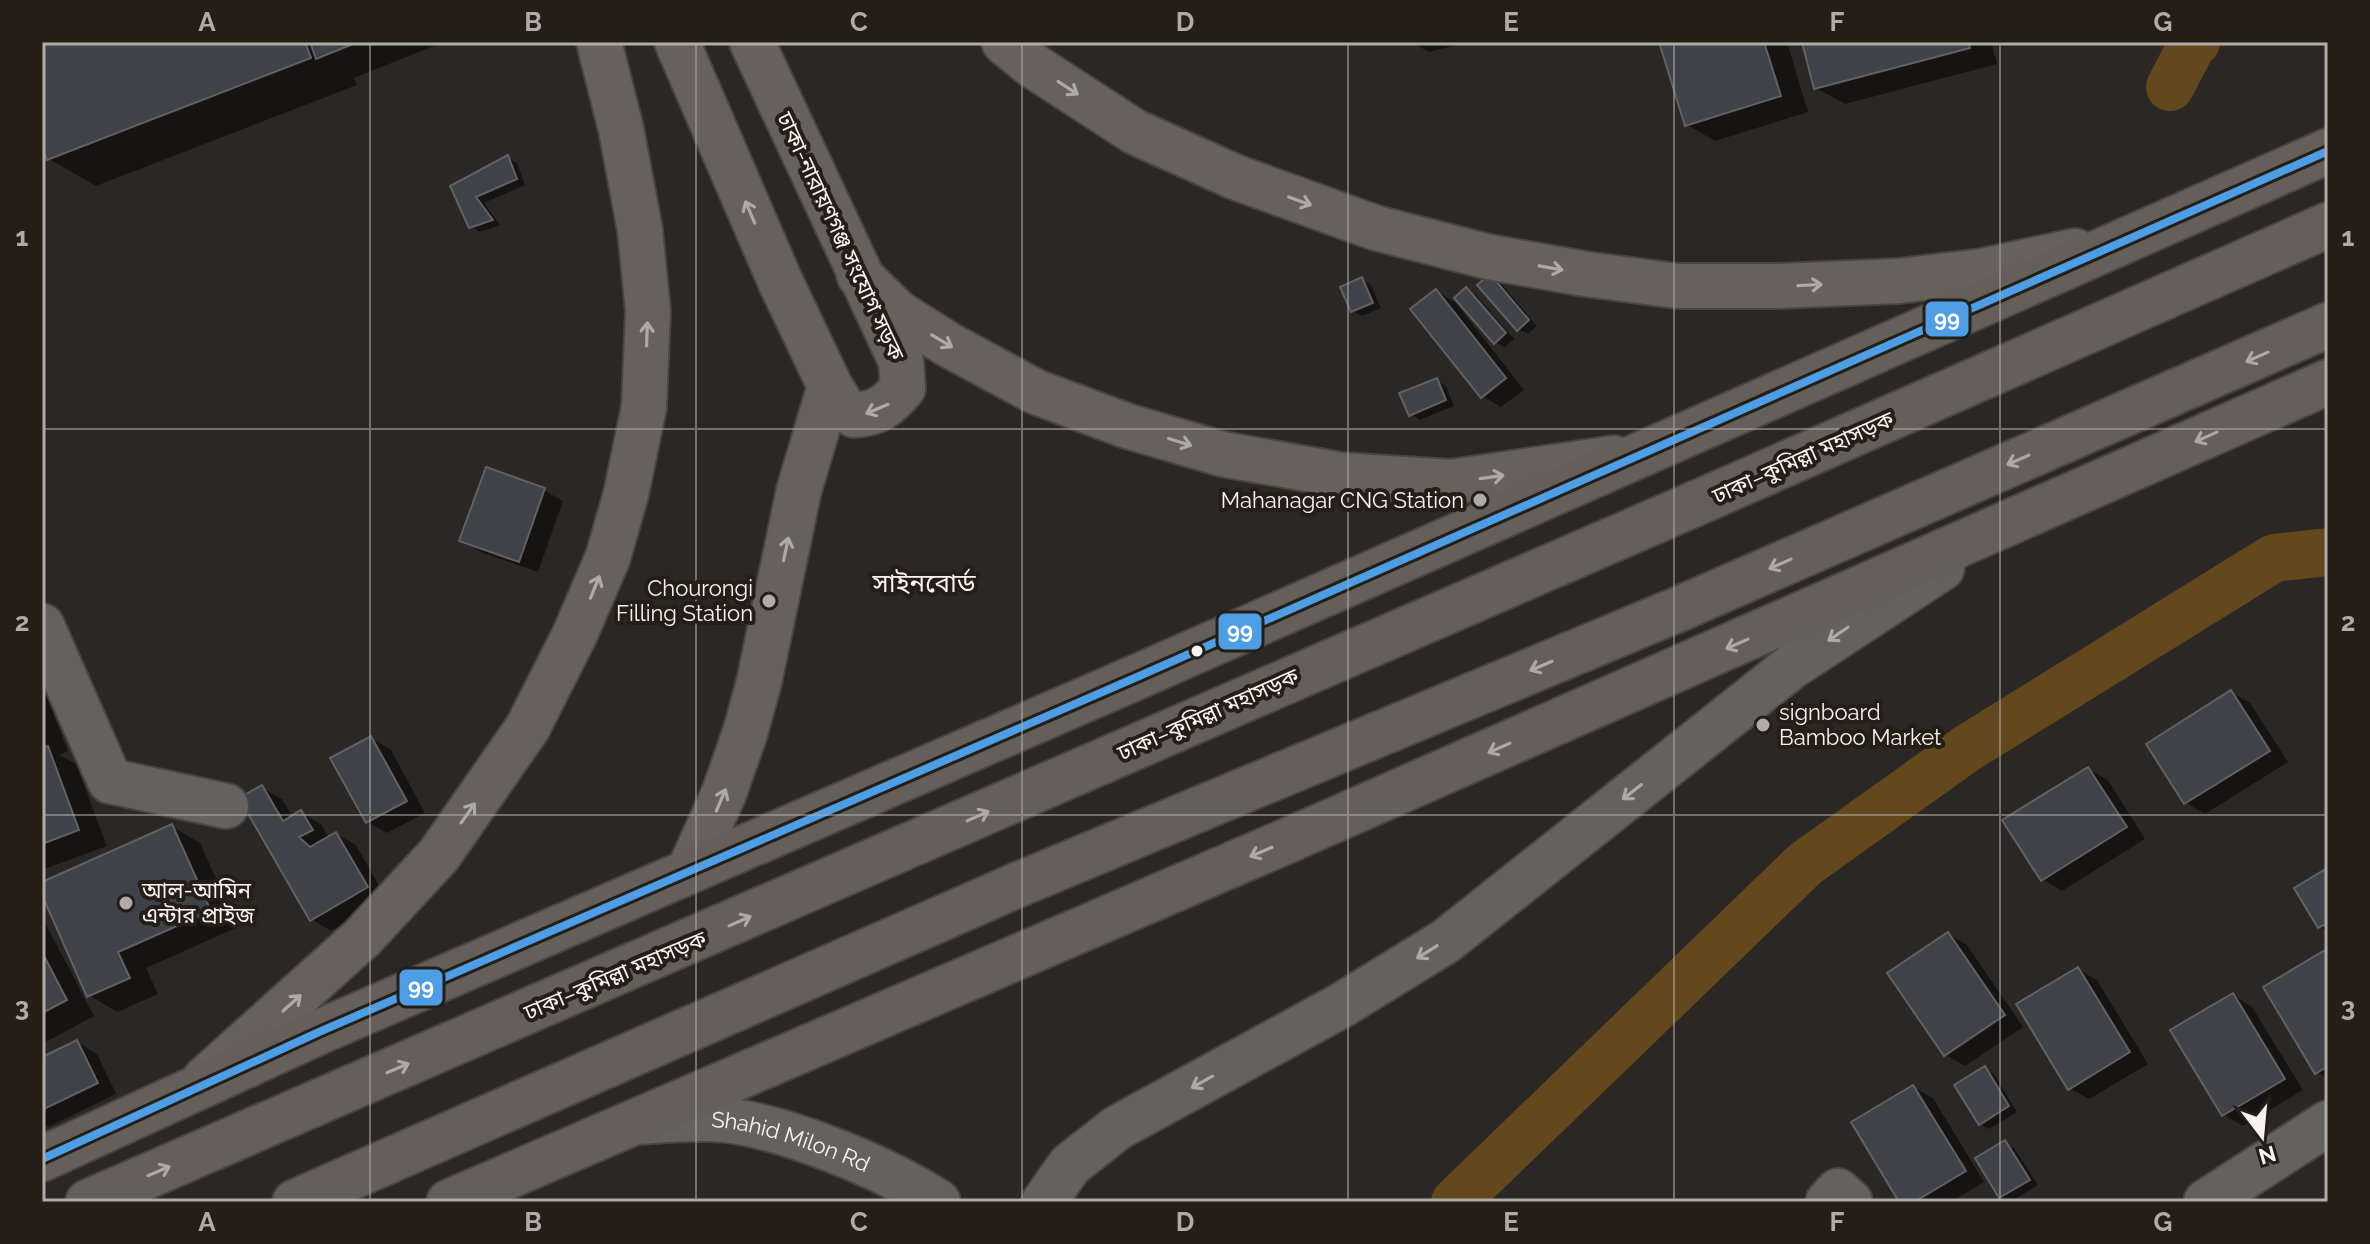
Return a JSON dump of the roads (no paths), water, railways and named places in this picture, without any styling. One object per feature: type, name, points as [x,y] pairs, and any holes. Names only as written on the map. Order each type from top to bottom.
[{"type":"highway","points":[[42,1159],[689,871],[1137,677],[2328,151]]},
{"type":"highway","name":"ঢাকা–কুমিল্লা মহাসড়ক","points":[[88,1202],[1706,499],[2328,225]]},
{"type":"highway","points":[[295,1202],[1022,883],[1679,609],[2328,325]]},
{"type":"highway","points":[[449,1202],[2023,518],[2328,382]]},
{"type":"main road","points":[[191,1091],[362,938],[439,855],[528,727],[575,634],[608,557],[626,494],[644,407],[648,311],[640,230],[621,129],[599,42]]},
{"type":"main road","points":[[677,42],[781,283],[830,386],[799,490],[759,682],[745,733],[724,793],[689,871]]},
{"type":"main road","name":"ঢাকা-নারায়ণগঞ্জ সংযোগ সড়ক","points":[[752,42],[901,361],[903,388],[887,406],[870,414],[854,415],[842,406],[830,386]]},
{"type":"main road","points":[[1004,42],[1032,65],[1135,132],[1235,177],[1376,228],[1489,257],[1585,274],[1677,286],[1899,281],[1982,271],[2064,255],[2157,226]]},
{"type":"main road","points":[[859,275],[898,313],[949,345],[1036,392],[1127,426],[1222,454],[1341,475],[1451,482],[1646,452]]},
{"type":"street","points":[[1044,1202],[1070,1165],[1117,1128],[1342,1005],[1446,941],[1791,667],[1894,597],[2023,518]]},
{"type":"street","points":[[42,626],[110,781],[226,806]]},
{"type":"street","name":"Shahid Milon Rd","points":[[634,1122],[725,1120],[767,1129],[863,1164],[914,1186],[938,1202]]},
{"type":"street","points":[[2206,1202],[2328,1123]]},
{"type":"street","points":[[1828,1202],[1838,1191],[1850,1202]]},
{"type":"waterway","points":[[2170,87],[2196,42]]},
{"type":"waterway","points":[[1455,1202],[1805,864],[1966,749],[2274,558],[2328,552]]},
{"type":"place","name":"Mahanagar CNG Station","points":[[1480,500]]},
{"type":"place","name":"Chourongi Filling Station","points":[[769,601]]},
{"type":"place","name":"signboard Bamboo Market","points":[[1763,725]]},
{"type":"place","name":"আল-আমিন এন্টার প্রাইজ","points":[[126,903]]},
{"type":"district","name":"সাইনবোর্ড","points":[[924,583]]}]
